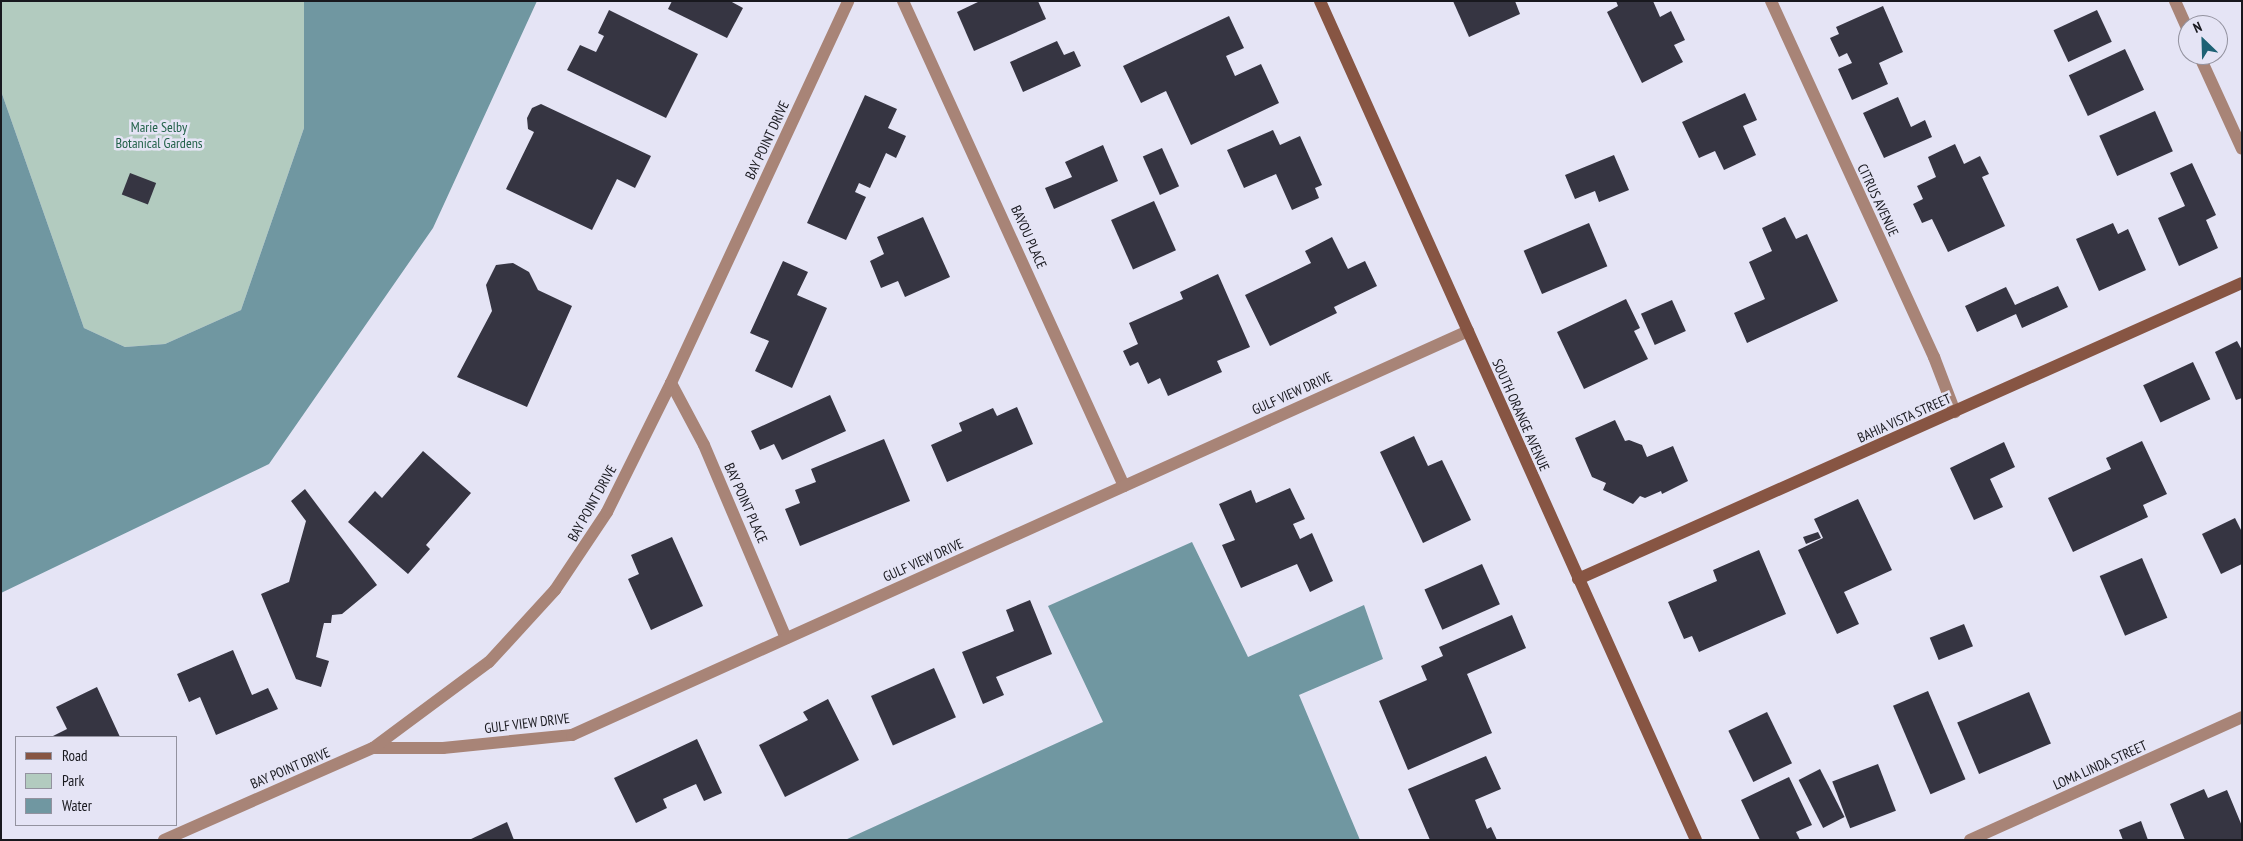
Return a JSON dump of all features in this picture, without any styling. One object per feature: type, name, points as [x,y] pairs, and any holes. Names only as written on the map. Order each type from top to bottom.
[{"type":"street","name":"BAY POINT DRIVE","points":[[164,840],[373,748],[489,662],[556,590],[607,512],[671,383],[848,1]]},
{"type":"street","name":"BAYOU PLACE","points":[[903,1],[1124,486]]},
{"type":"street","name":"SOUTH ORANGE AVENUE","points":[[1320,1],[1696,840]]},
{"type":"street","name":"CITRUS AVENUE","points":[[1771,1],[1934,358],[1955,412]]},
{"type":"street","points":[[2175,1],[2181,15]]},
{"type":"street","points":[[2204,65],[2242,149]]},
{"type":"street","name":"BAHIA VISTA STREET","points":[[1578,578],[2242,283]]},
{"type":"street","name":"GULF VIEW DRIVE","points":[[373,748],[443,748],[572,735],[1468,331]]},
{"type":"street","name":"BAY POINT PLACE","points":[[671,383],[704,445],[786,638]]},
{"type":"street","name":"LOMA LINDA STREET","points":[[1970,840],[2242,717]]},
{"type":"green space","name":"Marie Selby Botanical Gardens","points":[[1,1],[304,1],[304,128],[241,310],[165,344],[125,347],[84,328],[1,91]]},
{"type":"water","points":[[304,1],[537,1],[433,228],[269,464],[1,593],[1,91],[84,328],[125,347],[165,344],[241,310],[304,128]]},
{"type":"water","points":[[1192,542],[1248,657],[1364,605],[1383,659],[1299,695],[1360,840],[845,840],[1103,722],[1048,606]]},
{"type":"building","points":[[672,1],[730,1],[743,8],[727,38],[668,9]]},
{"type":"building","points":[[980,1],[1038,1],[1046,19],[974,51],[957,12]]},
{"type":"building","points":[[1453,1],[1515,1],[1520,14],[1469,37]]},
{"type":"building","points":[[1616,1],[1653,1],[1660,17],[1671,11],[1685,40],[1674,45],[1683,62],[1642,83],[1607,12],[1618,6]]},
{"type":"building","points":[[1883,6],[1903,52],[1879,63],[1888,84],[1852,100],[1838,69],[1852,63],[1847,53],[1839,57],[1830,38],[1839,34],[1836,27]]},
{"type":"building","points":[[609,10],[698,54],[666,118],[567,70],[580,45],[596,52],[604,36],[598,33]]},
{"type":"building","points":[[2097,10],[2112,42],[2068,62],[2053,30]]},
{"type":"building","points":[[1229,16],[1244,48],[1226,56],[1235,76],[1261,64],[1279,103],[1191,145],[1166,91],[1141,103],[1123,66]]},
{"type":"building","points":[[1057,41],[1064,55],[1074,51],[1081,66],[1023,92],[1010,62]]},
{"type":"building","points":[[2125,49],[2144,90],[2088,116],[2069,75]]},
{"type":"building","points":[[1745,93],[1757,120],[1743,126],[1756,155],[1724,170],[1715,151],[1699,158],[1682,122]]},
{"type":"building","points":[[865,95],[897,109],[888,128],[906,136],[896,158],[886,153],[870,188],[859,183],[855,192],[866,197],[846,240],[807,223]]},
{"type":"building","points":[[1898,97],[1911,127],[1925,120],[1932,137],[1884,158],[1863,113]]},
{"type":"building","points":[[541,104],[651,156],[635,188],[617,179],[592,230],[506,189],[534,132],[528,129],[527,118],[532,108]]},
{"type":"building","points":[[2155,111],[2173,151],[2117,176],[2099,136]]},
{"type":"building","points":[[1273,130],[1280,145],[1300,136],[1322,185],[1315,188],[1319,198],[1292,210],[1276,174],[1244,188],[1227,150]]},
{"type":"building","points":[[1955,144],[1964,164],[1980,156],[1989,174],[1982,177],[2005,226],[1948,252],[1932,219],[1922,223],[1913,204],[1923,199],[1917,186],[1936,177],[1928,157]]},
{"type":"building","points":[[1103,145],[1118,181],[1054,209],[1045,188],[1072,177],[1065,162]]},
{"type":"building","points":[[1162,148],[1179,186],[1160,195],[1143,157]]},
{"type":"building","points":[[1614,155],[1629,190],[1599,202],[1595,191],[1575,199],[1565,175]]},
{"type":"building","points":[[2192,163],[2216,215],[2206,220],[2218,248],[2179,266],[2158,218],[2185,206],[2170,173]]},
{"type":"building","points":[[130,173],[156,183],[148,205],[122,194]]},
{"type":"building","points":[[1154,201],[1176,250],[1133,269],[1111,220]]},
{"type":"building","points":[[923,217],[950,277],[905,297],[898,281],[881,288],[870,261],[884,254],[877,237]]},
{"type":"building","points":[[1785,217],[1796,239],[1807,234],[1838,301],[1747,343],[1734,313],[1765,299],[1749,262],[1772,251],[1762,228]]},
{"type":"building","points":[[1589,223],[1607,266],[1542,294],[1524,251]]},
{"type":"building","points":[[2113,223],[2118,234],[2128,229],[2146,270],[2099,291],[2076,239]]},
{"type":"building","points":[[1332,237],[1348,269],[1365,261],[1377,286],[1334,307],[1337,313],[1270,346],[1245,295],[1311,263],[1305,251]]},
{"type":"building","points":[[783,261],[808,272],[797,295],[827,308],[792,388],[755,371],[769,341],[750,333]]},
{"type":"building","points":[[513,263],[529,272],[538,290],[572,306],[527,407],[457,377],[492,311],[486,285],[496,265]]},
{"type":"building","points":[[1218,274],[1250,347],[1217,361],[1222,372],[1168,396],[1160,378],[1148,384],[1138,362],[1130,366],[1123,351],[1138,344],[1129,323],[1183,299],[1180,292]]},
{"type":"building","points":[[2058,286],[2068,307],[2022,328],[2016,314],[1977,332],[1965,306],[2006,287],[2015,305]]},
{"type":"building","points":[[1626,299],[1640,328],[1634,331],[1648,359],[1584,389],[1557,332]]},
{"type":"building","points":[[1672,300],[1686,331],[1655,345],[1641,314]]},
{"type":"building","points":[[2237,341],[2242,350],[2242,398],[2236,400],[2215,352]]},
{"type":"building","points":[[2193,362],[2210,399],[2160,422],[2143,385]]},
{"type":"building","points":[[830,395],[846,431],[782,460],[774,444],[760,450],[751,431]]},
{"type":"building","points":[[1017,407],[1033,444],[947,482],[931,445],[962,431],[959,423],[993,408],[997,416]]},
{"type":"building","points":[[1615,420],[1625,441],[1629,440],[1642,445],[1647,457],[1673,446],[1688,481],[1662,494],[1661,491],[1645,498],[1640,496],[1633,504],[1603,490],[1606,483],[1592,477],[1575,438]]},
{"type":"building","points":[[1414,436],[1428,466],[1442,460],[1471,520],[1423,543],[1380,452]]},
{"type":"building","points":[[884,439],[910,501],[800,546],[785,509],[800,503],[795,490],[816,482],[811,469]]},
{"type":"building","points":[[2142,441],[2167,494],[2143,505],[2148,517],[2073,552],[2048,498],[2111,469],[2106,458]]},
{"type":"building","points":[[2004,442],[2015,467],[1990,479],[2003,507],[1974,520],[1950,468]]},
{"type":"building","points":[[423,451],[471,493],[426,545],[430,549],[408,574],[348,522],[375,491],[382,498]]},
{"type":"building","points":[[1290,488],[1305,519],[1293,524],[1300,539],[1312,533],[1333,581],[1310,592],[1297,564],[1241,588],[1222,545],[1235,540],[1219,504],[1251,490],[1256,503]]},
{"type":"building","points":[[305,489],[377,585],[342,614],[332,615],[331,623],[324,623],[316,657],[329,661],[321,687],[296,679],[261,594],[289,582],[306,521],[291,501]]},
{"type":"building","points":[[1858,499],[1892,570],[1844,592],[1859,624],[1837,634],[1798,550],[1823,538],[1814,519]]},
{"type":"building","points":[[2235,518],[2242,532],[2242,564],[2221,574],[2202,534]]},
{"type":"building","points":[[1818,532],[1821,538],[1806,544],[1803,537]]},
{"type":"building","points":[[672,537],[703,606],[651,630],[628,579],[639,574],[631,555]]},
{"type":"building","points":[[1759,550],[1786,614],[1699,652],[1692,636],[1684,639],[1668,602],[1717,581],[1713,570]]},
{"type":"building","points":[[2142,558],[2167,618],[2125,636],[2100,576]]},
{"type":"building","points":[[1482,564],[1500,604],[1442,630],[1424,590]]},
{"type":"building","points":[[1030,600],[1052,654],[996,677],[1004,695],[983,704],[962,652],[1014,631],[1006,610]]},
{"type":"building","points":[[1512,615],[1526,648],[1467,674],[1492,733],[1408,770],[1379,701],[1427,680],[1421,666],[1443,656],[1439,647]]},
{"type":"building","points":[[1964,624],[1973,646],[1939,660],[1930,638]]},
{"type":"building","points":[[233,650],[252,695],[268,688],[278,709],[216,735],[200,697],[189,702],[177,674]]},
{"type":"building","points":[[934,668],[956,717],[893,745],[871,696]]},
{"type":"building","points":[[97,687],[120,736],[53,736],[67,729],[56,707]]},
{"type":"building","points":[[1928,691],[1966,779],[1931,794],[1893,706]]},
{"type":"building","points":[[2029,692],[2051,744],[1979,774],[1957,722]]},
{"type":"building","points":[[828,699],[859,760],[785,797],[759,745],[808,720],[803,712]]},
{"type":"building","points":[[1767,712],[1792,763],[1753,782],[1728,731]]},
{"type":"building","points":[[697,739],[722,793],[704,801],[696,784],[663,799],[667,808],[636,823],[614,778]]},
{"type":"building","points":[[1486,756],[1501,789],[1475,800],[1487,829],[1491,827],[1497,840],[1430,840],[1408,789]]},
{"type":"building","points":[[1878,764],[1896,811],[1850,828],[1832,782]]},
{"type":"building","points":[[1820,769],[1845,817],[1823,828],[1799,780]]},
{"type":"building","points":[[1789,777],[1812,825],[1796,832],[1800,840],[1760,840],[1741,800]]},
{"type":"building","points":[[2204,789],[2208,798],[2227,790],[2242,826],[2242,840],[2185,840],[2170,804]]},
{"type":"building","points":[[2141,821],[2148,840],[2123,840],[2119,830]]},
{"type":"building","points":[[507,822],[514,840],[469,840]]}]
